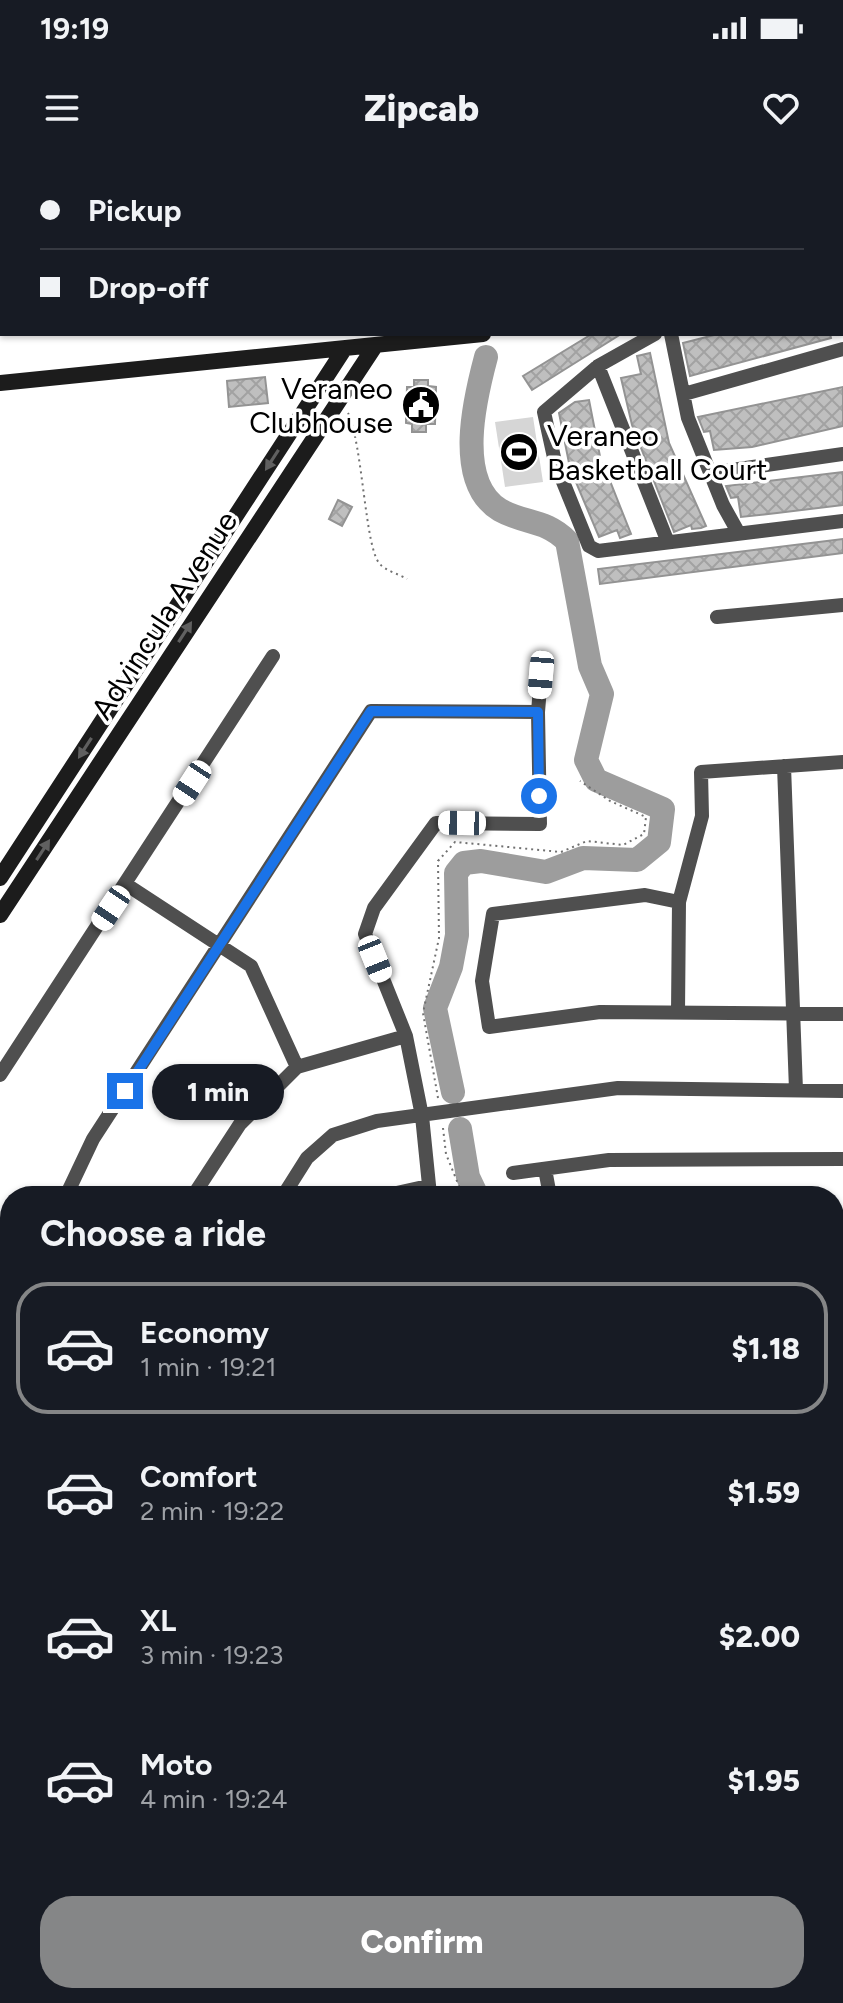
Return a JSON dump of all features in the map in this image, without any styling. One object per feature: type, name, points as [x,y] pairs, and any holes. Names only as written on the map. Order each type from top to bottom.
[{"type":"main road","points":[[0,383],[465,336]]},
{"type":"main road","name":"Advincula Avenue","points":[[0,915],[375,346]]},
{"type":"main road","name":"Advincula Avenue","points":[[0,878],[345,348]]},
{"type":"main road","points":[[149,650],[167,661]]},
{"type":"street","points":[[651,336],[598,366],[544,412],[555,462],[593,550],[843,521]]},
{"type":"street","points":[[671,336],[688,418],[738,532]]},
{"type":"street","points":[[684,394],[843,349]]},
{"type":"street","points":[[598,366],[667,540]]},
{"type":"street","points":[[711,473],[843,454]]},
{"type":"street","points":[[717,617],[843,605]]},
{"type":"street","points":[[0,1075],[127,885],[273,656]]},
{"type":"street","points":[[429,1186],[422,1116],[406,1036],[365,934],[374,908],[436,823],[540,824],[538,712],[541,675]]},
{"type":"street","points":[[71,1186],[93,1139],[371,711],[538,712]]},
{"type":"street","points":[[678,1012],[679,902],[702,816],[701,772],[843,762]]},
{"type":"street","points":[[784,766],[796,1090]]},
{"type":"street","points":[[127,885],[219,948],[251,966],[297,1067]]},
{"type":"street","points":[[679,902],[645,895],[493,914],[482,981],[489,1027],[600,1012],[843,1014]]},
{"type":"street","points":[[200,1186],[240,1124],[297,1067],[406,1036]]},
{"type":"street","points":[[289,1186],[307,1158],[333,1135],[377,1121],[618,1088],[843,1091]]},
{"type":"street","points":[[513,1173],[609,1160],[843,1159]]},
{"type":"street","points":[[545,1169],[548,1186]]},
{"type":"path","points":[[340,397],[351,419],[364,474],[372,553],[380,565],[407,579]]},
{"type":"shaded area","name":"Veraneo Basketball Court","points":[[533,417],[543,482],[505,487],[495,422]]},
{"type":"building","points":[[589,336],[618,336],[532,390],[523,376]]},
{"type":"building","points":[[710,336],[831,338],[690,376],[683,343]]},
{"type":"building","points":[[650,353],[669,443],[706,526],[701,528],[692,529],[691,525],[674,532],[632,425],[621,378],[641,374],[637,356]]},
{"type":"building","points":[[265,377],[268,403],[229,407],[227,381]]},
{"type":"building","name":"Veraneo Clubhouse","points":[[414,380],[428,380],[428,386],[436,387],[435,424],[426,424],[426,432],[412,432],[412,424],[406,423],[407,387],[414,387]]},
{"type":"building","points":[[843,387],[843,426],[752,447],[714,450],[710,431],[704,432],[698,417]]},
{"type":"building","points":[[589,400],[604,477],[608,476],[631,534],[620,538],[617,530],[599,537],[570,468],[559,413],[575,402]]},
{"type":"building","points":[[843,472],[843,505],[777,513],[741,517],[738,497],[731,498],[726,486]]},
{"type":"building","points":[[338,500],[352,507],[342,526],[329,519]]},
{"type":"building","points":[[843,539],[843,553],[600,584],[598,569]]},
{"type":"waterway","points":[[453,1092],[435,1008],[451,967],[457,935],[456,873],[464,863],[481,861],[546,872],[583,858],[637,860],[659,842],[663,809],[596,780],[586,760],[602,694],[590,666],[567,541],[543,525],[500,510],[486,497],[477,480],[472,460],[473,416],[486,357]]},
{"type":"waterway","points":[[460,1129],[472,1186]]},
{"type":"place","name":"Veraneo Clubhouse","points":[[421,405]]},
{"type":"place","name":"Veraneo Basketball Court","points":[[519,452]]},
{"type":"route","points":[[125,1091],[371,711],[538,712],[539,796]]}]
